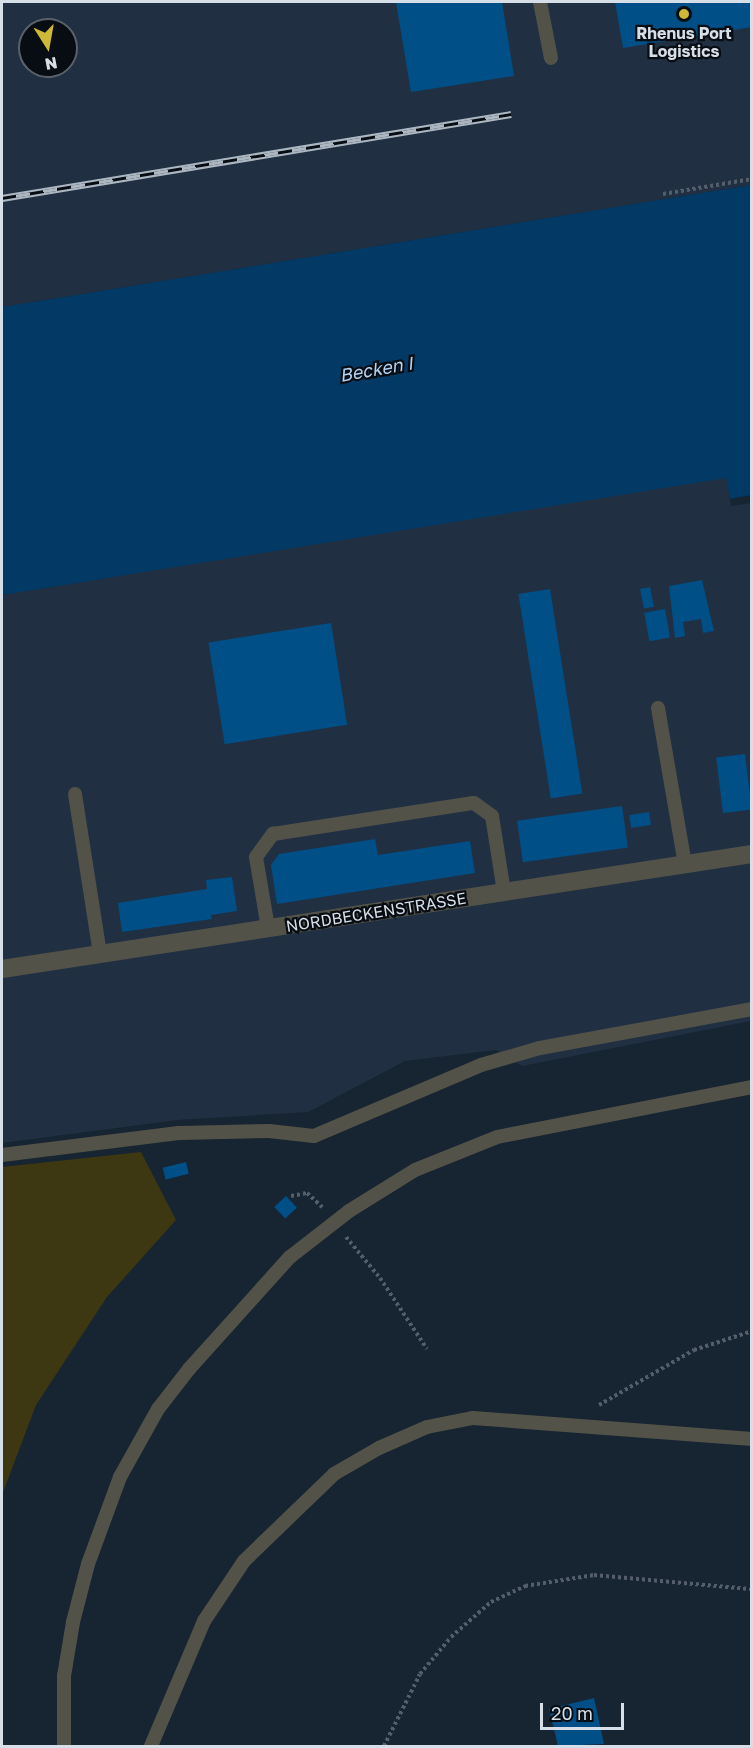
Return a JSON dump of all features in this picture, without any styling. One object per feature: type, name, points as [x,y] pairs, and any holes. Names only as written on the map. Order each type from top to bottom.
[{"type":"street","name":"NORDBECKENSTRASSE","points":[[2,969],[752,854]]},
{"type":"lane","points":[[540,2],[550,58]]},
{"type":"lane","points":[[658,708],[685,864]]},
{"type":"lane","points":[[75,794],[100,954]]},
{"type":"lane","points":[[268,928],[256,857],[273,834],[474,803],[492,816],[504,892]]},
{"type":"lane","points":[[2,1155],[179,1133],[269,1131],[314,1136],[491,1062],[540,1048],[752,1009]]},
{"type":"lane","points":[[64,1746],[64,1676],[73,1622],[92,1553],[120,1478],[159,1409],[189,1369],[290,1257],[334,1223],[415,1170],[497,1137],[752,1087]]},
{"type":"lane","points":[[151,1746],[204,1622],[244,1560],[334,1474],[379,1448],[427,1427],[473,1418],[752,1438]]},
{"type":"path","points":[[663,194],[752,179]]},
{"type":"path","points":[[291,1196],[307,1193],[334,1223],[380,1278],[427,1349]]},
{"type":"path","points":[[565,1425],[694,1350],[752,1331]]},
{"type":"path","points":[[384,1746],[420,1674],[451,1637],[491,1602],[525,1586],[594,1575],[752,1589]]},
{"type":"shaded area","points":[[2,2],[751,2],[751,185],[2,307]]},
{"type":"shaded area","points":[[726,477],[731,506],[751,503],[751,1021],[522,1066],[496,1050],[405,1061],[308,1112],[177,1120],[2,1143],[2,595]]},
{"type":"shaded area","points":[[141,1152],[176,1220],[107,1297],[36,1405],[2,1495],[2,1167]]},
{"type":"water","name":"Becken I","points":[[751,185],[751,495],[730,499],[726,478],[2,595],[2,307]]},
{"type":"building","points":[[396,2],[502,2],[514,76],[411,92]]},
{"type":"building","name":"Rhenus Port Logistics","points":[[615,2],[752,2],[752,27],[623,48]]},
{"type":"building","points":[[702,580],[714,631],[703,633],[701,619],[683,622],[685,636],[675,638],[669,586]]},
{"type":"building","points":[[650,587],[654,607],[644,609],[640,589]]},
{"type":"building","points":[[550,589],[582,793],[551,798],[518,594]]},
{"type":"building","points":[[665,609],[670,638],[649,641],[644,613]]},
{"type":"building","points":[[331,623],[347,725],[225,744],[209,642]]},
{"type":"building","points":[[745,754],[752,810],[723,813],[716,758]]},
{"type":"building","points":[[622,806],[628,848],[523,862],[517,821]]},
{"type":"building","points":[[649,812],[651,825],[631,828],[629,815]]},
{"type":"building","points":[[375,839],[378,855],[470,841],[475,873],[277,904],[271,865],[279,854]]},
{"type":"building","points":[[232,877],[237,911],[211,915],[212,919],[122,932],[118,903],[207,889],[206,880]]},
{"type":"building","points":[[186,1162],[189,1174],[166,1179],[163,1168]]},
{"type":"building","points":[[286,1196],[297,1208],[285,1219],[274,1207]]},
{"type":"building","points":[[594,1698],[604,1744],[558,1746],[549,1709]]},
{"type":"railway","points":[[2,198],[511,114]]},
{"type":"place","name":"Rhenus Port Logistics","points":[[684,14]]}]
